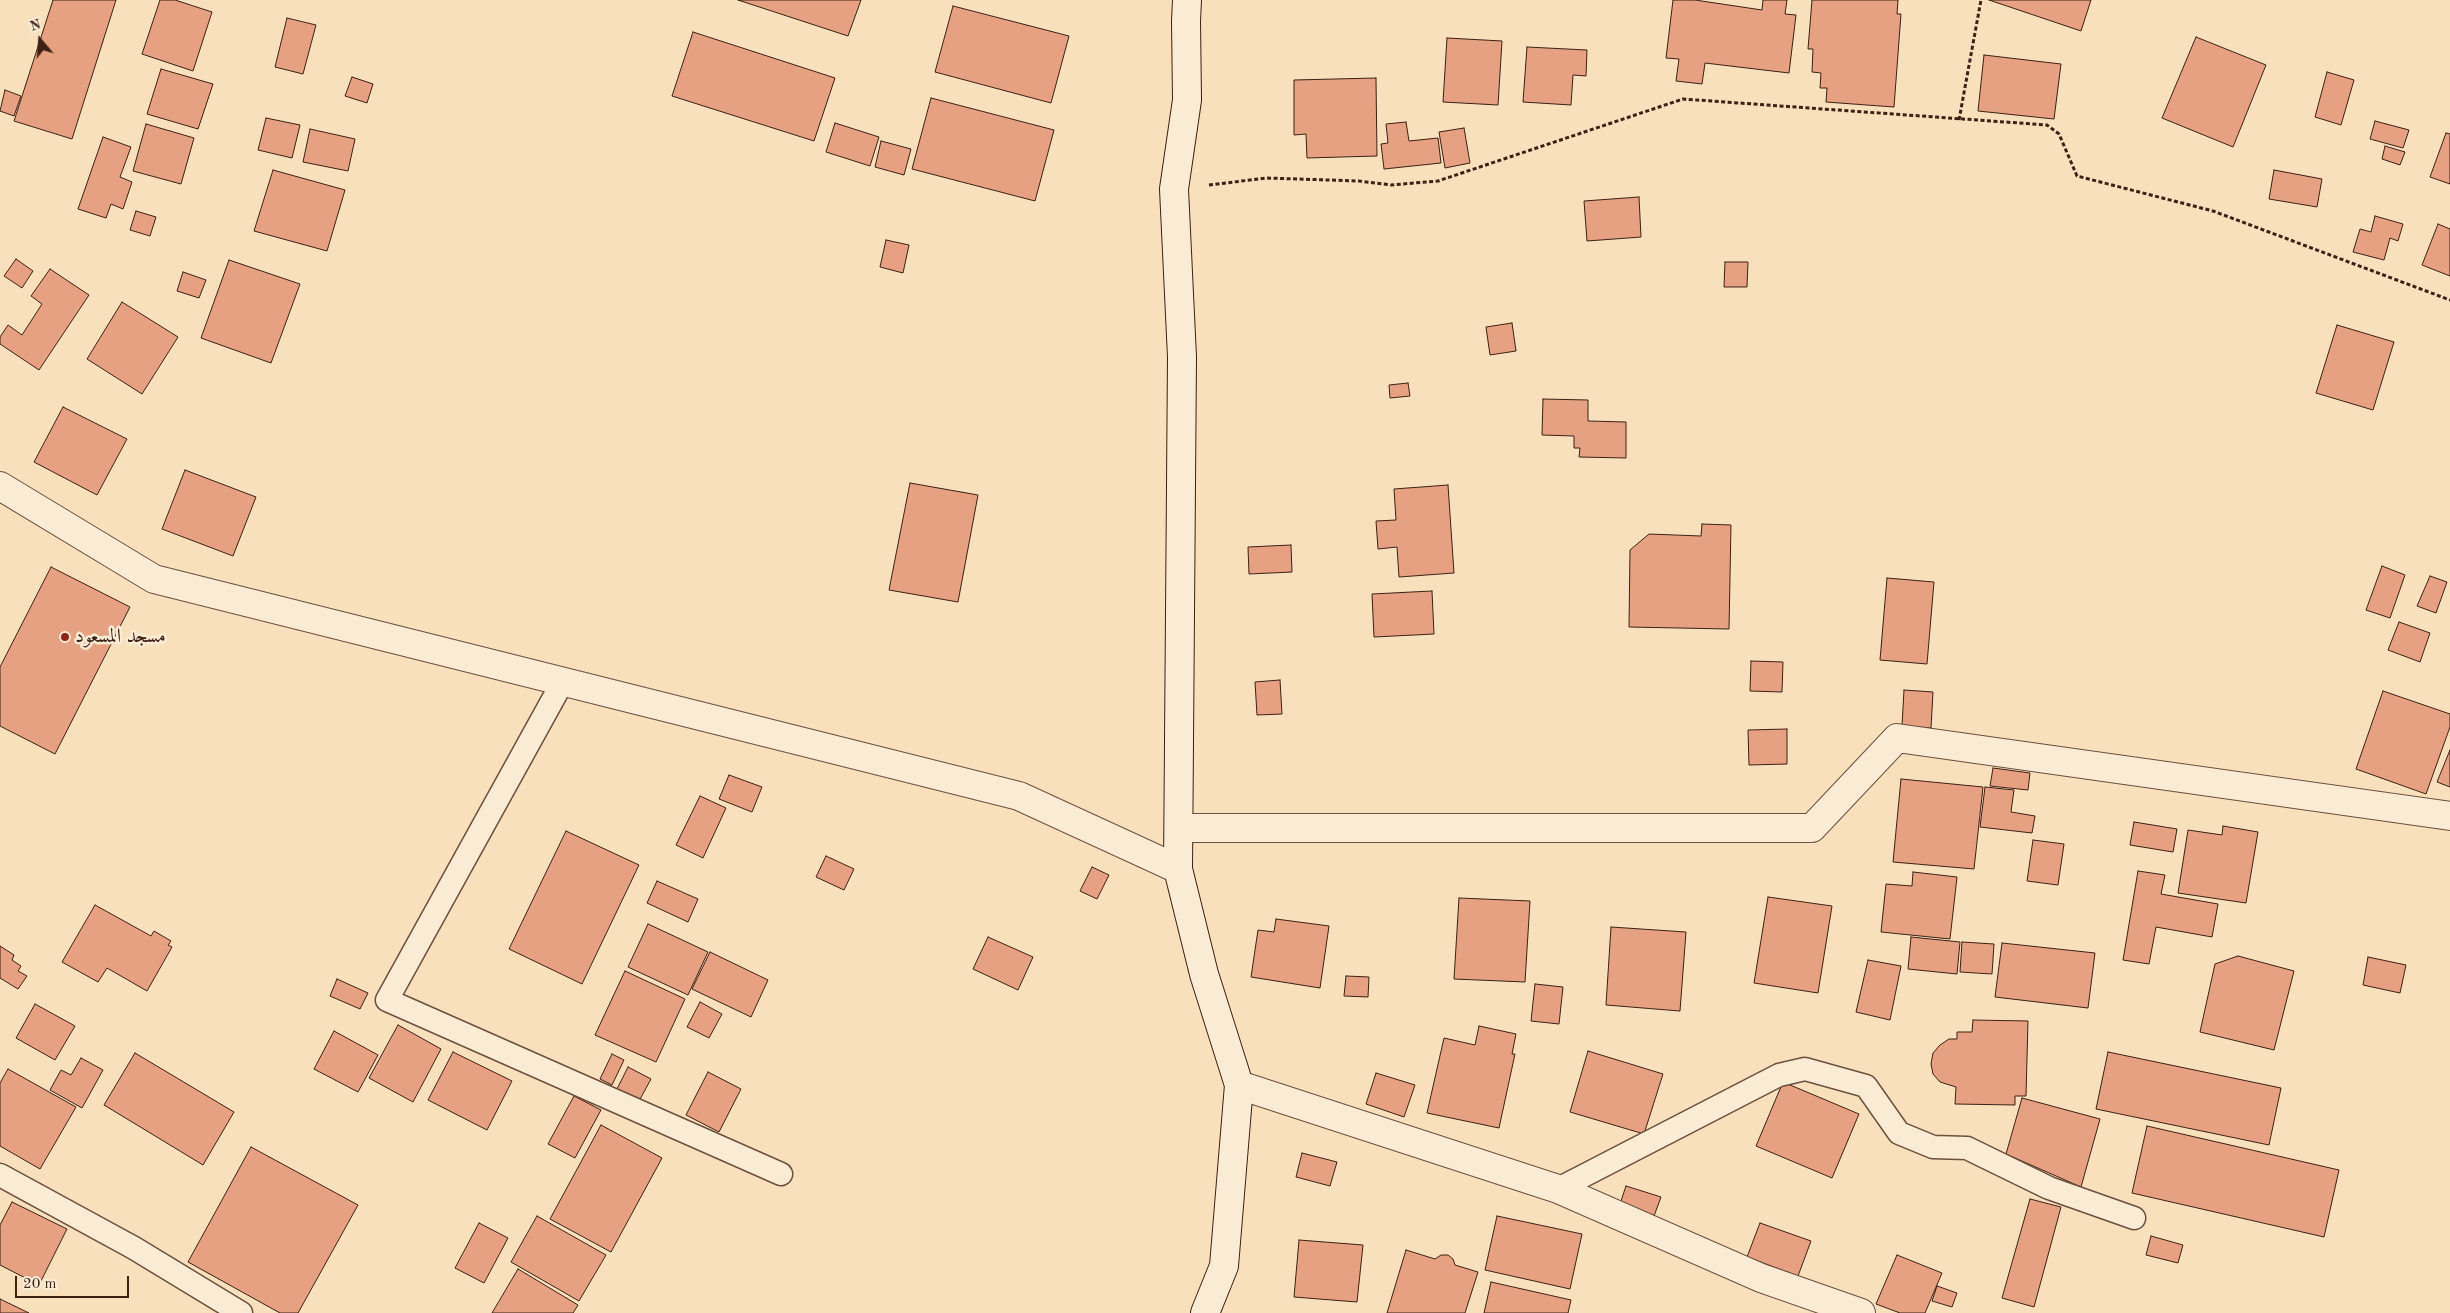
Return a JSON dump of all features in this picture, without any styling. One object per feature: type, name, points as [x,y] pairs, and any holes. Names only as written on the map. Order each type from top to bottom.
[{"type":"street","points":[[1187,0],[1187,100],[1174,189],[1182,357],[1178,869],[1204,974],[1238,1085],[1224,1266],[1205,1313]]},
{"type":"street","points":[[0,486],[154,579],[562,683],[1019,796],[1178,869]]},
{"type":"street","points":[[1179,828],[1812,828],[1897,738],[2450,816]]},
{"type":"street","points":[[1238,1085],[1558,1189],[1761,1278],[1860,1313]]},
{"type":"lane","points":[[562,683],[387,1000],[781,1174]]},
{"type":"lane","points":[[1558,1189],[1779,1075],[1806,1068],[1866,1086],[1899,1133],[1934,1147],[1967,1148],[2050,1188],[2134,1218]]},
{"type":"lane","points":[[0,1175],[134,1248],[241,1313]]},
{"type":"path","points":[[1959,120],[1982,0]]},
{"type":"path","points":[[1174,189],[1267,178],[1359,181],[1391,185],[1438,181],[1683,99],[2047,125],[2059,134],[2077,176],[2212,212],[2450,300]]},
{"type":"building","points":[[53,0],[116,0],[72,139],[14,121]]},
{"type":"building","points":[[160,0],[175,0],[212,12],[193,71],[142,54]]},
{"type":"building","points":[[738,0],[861,0],[848,36]]},
{"type":"building","points":[[1673,0],[1695,0],[1762,10],[1763,0],[1787,0],[1785,14],[1796,15],[1789,73],[1705,63],[1702,84],[1676,81],[1679,59],[1666,58]]},
{"type":"building","points":[[1812,0],[1898,0],[1897,14],[1901,14],[1894,107],[1826,102],[1827,88],[1820,88],[1821,73],[1812,72],[1813,49],[1808,49]]},
{"type":"building","points":[[1989,0],[2091,0],[2081,31]]},
{"type":"building","points":[[953,6],[1069,36],[1051,103],[935,72]]},
{"type":"building","points":[[287,18],[316,25],[303,74],[275,67]]},
{"type":"building","points":[[693,32],[835,78],[814,141],[672,96]]},
{"type":"building","points":[[2196,37],[2266,65],[2233,147],[2162,118]]},
{"type":"building","points":[[1447,38],[1502,41],[1498,105],[1443,102]]},
{"type":"building","points":[[1527,47],[1587,50],[1586,76],[1573,75],[1571,105],[1523,102]]},
{"type":"building","points":[[1984,55],[2061,64],[2054,119],[1978,111]]},
{"type":"building","points":[[161,69],[213,84],[198,129],[147,114]]},
{"type":"building","points":[[2327,72],[2354,80],[2341,125],[2315,117]]},
{"type":"building","points":[[352,77],[373,84],[367,103],[345,96]]},
{"type":"building","points":[[1376,78],[1377,156],[1307,158],[1306,134],[1294,135],[1294,80]]},
{"type":"building","points":[[5,90],[21,96],[14,116],[0,111]]},
{"type":"building","points":[[931,98],[1054,130],[1035,201],[912,169]]},
{"type":"building","points":[[266,118],[300,125],[292,158],[258,150]]},
{"type":"building","points":[[2375,121],[2409,130],[2403,148],[2370,139]]},
{"type":"building","points":[[1406,122],[1409,141],[1438,138],[1441,163],[1384,169],[1381,144],[1388,143],[1386,124]]},
{"type":"building","points":[[835,123],[879,137],[870,166],[826,152]]},
{"type":"building","points":[[146,124],[194,138],[181,184],[133,171]]},
{"type":"building","points":[[1464,128],[1470,163],[1445,168],[1439,132]]},
{"type":"building","points":[[310,129],[355,139],[348,171],[303,162]]},
{"type":"building","points":[[2446,133],[2450,134],[2450,184],[2430,177]]},
{"type":"building","points":[[103,137],[131,147],[120,177],[132,182],[123,209],[111,204],[106,218],[78,209]]},
{"type":"building","points":[[881,141],[911,149],[904,175],[875,167]]},
{"type":"building","points":[[2385,146],[2405,152],[2400,165],[2382,159]]},
{"type":"building","points":[[273,170],[345,190],[327,251],[254,231]]},
{"type":"building","points":[[2274,170],[2322,179],[2317,207],[2269,199]]},
{"type":"building","points":[[1639,197],[1641,237],[1587,241],[1584,201]]},
{"type":"building","points":[[136,211],[156,217],[150,236],[130,230]]},
{"type":"building","points":[[2375,216],[2403,224],[2398,241],[2390,238],[2384,260],[2353,252],[2360,229],[2371,232]]},
{"type":"building","points":[[2438,224],[2450,229],[2450,276],[2422,265]]},
{"type":"building","points":[[886,240],[909,245],[903,273],[880,267]]},
{"type":"building","points":[[16,259],[33,271],[22,288],[4,276]]},
{"type":"building","points":[[229,260],[300,284],[271,363],[201,338]]},
{"type":"building","points":[[1725,262],[1748,262],[1747,287],[1724,287]]},
{"type":"building","points":[[50,269],[89,295],[39,370],[0,344],[0,337],[8,325],[22,335],[42,304],[31,296]]},
{"type":"building","points":[[183,272],[206,280],[199,298],[177,291]]},
{"type":"building","points":[[122,302],[178,337],[142,394],[87,359]]},
{"type":"building","points":[[1512,323],[1516,351],[1490,355],[1486,327]]},
{"type":"building","points":[[2337,325],[2394,342],[2373,410],[2316,393]]},
{"type":"building","points":[[1408,383],[1410,396],[1390,398],[1389,385]]},
{"type":"building","points":[[1543,399],[1588,400],[1588,421],[1626,422],[1626,458],[1579,457],[1580,448],[1574,448],[1574,436],[1542,435]]},
{"type":"building","points":[[63,407],[127,439],[97,495],[34,462]]},
{"type":"building","points":[[185,470],[256,497],[233,556],[162,529]]},
{"type":"building","points":[[910,483],[978,495],[958,602],[889,590]]},
{"type":"building","points":[[1448,485],[1454,573],[1399,577],[1397,547],[1378,549],[1376,521],[1396,520],[1394,489]]},
{"type":"building","points":[[1702,524],[1731,525],[1729,629],[1629,627],[1630,550],[1649,534],[1701,536]]},
{"type":"building","points":[[1291,545],[1292,572],[1249,574],[1248,547]]},
{"type":"building","points":[[2382,566],[2405,575],[2390,618],[2366,610]]},
{"type":"building","name":"مسجد المسعود","points":[[51,567],[130,607],[55,754],[0,726],[0,667]]},
{"type":"building","points":[[2430,576],[2447,582],[2436,613],[2417,606]]},
{"type":"building","points":[[1887,578],[1934,582],[1927,664],[1880,660]]},
{"type":"building","points":[[1432,591],[1434,634],[1374,637],[1372,594]]},
{"type":"building","points":[[2399,622],[2430,633],[2420,662],[2388,650]]},
{"type":"building","points":[[1751,661],[1783,662],[1782,692],[1750,691]]},
{"type":"building","points":[[1280,680],[1282,714],[1257,715],[1255,682]]},
{"type":"building","points":[[1904,690],[1933,692],[1931,728],[1902,726]]},
{"type":"building","points":[[2383,691],[2450,714],[2450,727],[2426,794],[2356,769]]},
{"type":"building","points":[[1787,729],[1787,764],[1749,765],[1748,730]]},
{"type":"building","points":[[2450,750],[2450,787],[2437,782]]},
{"type":"building","points":[[1993,768],[2030,773],[2028,790],[1990,786]]},
{"type":"building","points":[[729,775],[762,787],[752,812],[719,799]]},
{"type":"building","points":[[1901,779],[1983,787],[1974,869],[1893,862]]},
{"type":"building","points":[[1985,787],[2014,790],[2011,812],[2035,816],[2032,833],[1980,827]]},
{"type":"building","points":[[700,796],[726,808],[703,858],[676,845]]},
{"type":"building","points":[[2134,822],[2177,829],[2173,852],[2130,845]]},
{"type":"building","points":[[2223,826],[2258,832],[2246,903],[2178,893],[2188,830],[2222,835]]},
{"type":"building","points":[[566,831],[639,865],[582,984],[509,949]]},
{"type":"building","points":[[2033,840],[2064,844],[2058,885],[2027,881]]},
{"type":"building","points":[[826,856],[854,869],[844,890],[816,877]]},
{"type":"building","points":[[1092,867],[1109,875],[1097,899],[1080,891]]},
{"type":"building","points":[[2138,871],[2165,875],[2161,894],[2218,904],[2212,937],[2156,927],[2149,964],[2123,960]]},
{"type":"building","points":[[1913,872],[1957,877],[1950,939],[1881,932],[1886,884],[1912,886]]},
{"type":"building","points":[[657,881],[698,899],[688,922],[647,903]]},
{"type":"building","points":[[1768,897],[1832,906],[1818,993],[1754,983]]},
{"type":"building","points":[[1459,898],[1530,901],[1525,982],[1454,979]]},
{"type":"building","points":[[95,905],[151,936],[154,931],[171,941],[168,945],[172,947],[147,991],[107,968],[98,982],[62,962]]},
{"type":"building","points":[[1276,919],[1329,926],[1320,988],[1251,977],[1258,930],[1274,932]]},
{"type":"building","points":[[648,924],[708,952],[688,995],[628,967]]},
{"type":"building","points":[[1611,927],[1686,932],[1680,1011],[1606,1005]]},
{"type":"building","points":[[988,937],[1033,957],[1018,990],[973,969]]},
{"type":"building","points":[[1911,937],[1960,942],[1957,974],[1908,969]]},
{"type":"building","points":[[1962,942],[1994,944],[1992,974],[1960,972]]},
{"type":"building","points":[[2002,943],[2095,953],[2088,1008],[1995,997]]},
{"type":"building","points":[[0,946],[14,955],[12,960],[21,966],[18,971],[27,976],[18,989],[0,978]]},
{"type":"building","points":[[710,952],[768,980],[751,1017],[692,989]]},
{"type":"building","points":[[2238,956],[2294,971],[2274,1050],[2200,1032],[2215,964]]},
{"type":"building","points":[[2368,957],[2406,965],[2400,993],[2363,985]]},
{"type":"building","points":[[1868,960],[1901,966],[1890,1020],[1856,1012]]},
{"type":"building","points":[[625,971],[685,999],[656,1062],[595,1035]]},
{"type":"building","points":[[1346,976],[1369,977],[1368,997],[1344,996]]},
{"type":"building","points":[[337,979],[368,993],[360,1009],[330,996]]},
{"type":"building","points":[[1535,984],[1563,987],[1559,1024],[1531,1021]]},
{"type":"building","points":[[700,1002],[722,1014],[709,1038],[687,1027]]},
{"type":"building","points":[[35,1004],[75,1026],[55,1060],[16,1038]]},
{"type":"building","points":[[1973,1020],[2028,1021],[2026,1096],[2015,1096],[2015,1105],[1955,1104],[1956,1087],[1940,1082],[1933,1074],[1931,1064],[1933,1053],[1949,1039],[1957,1039],[1957,1032],[1972,1032]]},
{"type":"building","points":[[398,1025],[441,1049],[413,1102],[369,1078]]},
{"type":"building","points":[[1479,1026],[1516,1034],[1512,1054],[1515,1054],[1499,1128],[1427,1113],[1444,1038],[1475,1045]]},
{"type":"building","points":[[334,1031],[378,1055],[358,1092],[314,1069]]},
{"type":"building","points":[[1588,1051],[1663,1074],[1644,1134],[1570,1112]]},
{"type":"building","points":[[453,1052],[512,1081],[487,1130],[428,1100]]},
{"type":"building","points":[[2108,1052],[2281,1088],[2269,1145],[2096,1109]]},
{"type":"building","points":[[135,1053],[234,1112],[203,1165],[104,1105]]},
{"type":"building","points":[[612,1054],[624,1060],[612,1085],[600,1079]]},
{"type":"building","points":[[81,1058],[103,1070],[82,1108],[50,1090],[61,1070],[71,1075]]},
{"type":"building","points":[[628,1067],[651,1079],[639,1101],[617,1089]]},
{"type":"building","points":[[8,1069],[76,1107],[40,1169],[0,1146],[0,1083]]},
{"type":"building","points":[[708,1072],[741,1089],[719,1132],[686,1115]]},
{"type":"building","points":[[1376,1073],[1415,1085],[1404,1117],[1366,1104]]},
{"type":"building","points":[[1783,1082],[1859,1114],[1832,1178],[1756,1146]]},
{"type":"building","points":[[574,1096],[601,1110],[575,1158],[548,1144]]},
{"type":"building","points":[[2022,1098],[2100,1119],[2081,1187],[2006,1154]]},
{"type":"building","points":[[601,1125],[662,1158],[611,1252],[550,1219]]},
{"type":"building","points":[[2147,1126],[2339,1170],[2324,1237],[2132,1193]]},
{"type":"building","points":[[251,1147],[358,1205],[298,1313],[280,1313],[188,1262]]},
{"type":"building","points":[[1302,1153],[1337,1162],[1330,1186],[1296,1177]]},
{"type":"building","points":[[1626,1186],[1661,1197],[1654,1216],[1620,1204]]},
{"type":"building","points":[[2030,1199],[2061,1207],[2034,1307],[2002,1298]]},
{"type":"building","points":[[12,1202],[67,1229],[39,1285],[0,1265],[0,1225]]},
{"type":"building","points":[[537,1216],[606,1255],[579,1301],[511,1262]]},
{"type":"building","points":[[1497,1216],[1582,1234],[1570,1289],[1485,1270]]},
{"type":"building","points":[[479,1223],[508,1238],[484,1283],[455,1268]]},
{"type":"building","points":[[1760,1223],[1811,1241],[1798,1276],[1747,1257]]},
{"type":"building","points":[[2151,1236],[2183,1245],[2178,1263],[2146,1255]]},
{"type":"building","points":[[1299,1240],[1363,1245],[1357,1302],[1294,1297]]},
{"type":"building","points":[[1406,1250],[1435,1259],[1441,1255],[1448,1255],[1453,1259],[1455,1265],[1478,1272],[1465,1313],[1387,1313]]},
{"type":"building","points":[[1897,1255],[1942,1273],[1925,1313],[1900,1313],[1876,1304]]},
{"type":"building","points":[[518,1269],[578,1305],[573,1313],[492,1313]]},
{"type":"building","points":[[1491,1282],[1571,1300],[1568,1313],[1484,1313]]},
{"type":"building","points":[[1937,1286],[1957,1293],[1952,1307],[1932,1301]]},
{"type":"building","points":[[0,1299],[29,1313],[0,1313]]},
{"type":"place","name":"مسجد المسعود","points":[[65,637]]}]
